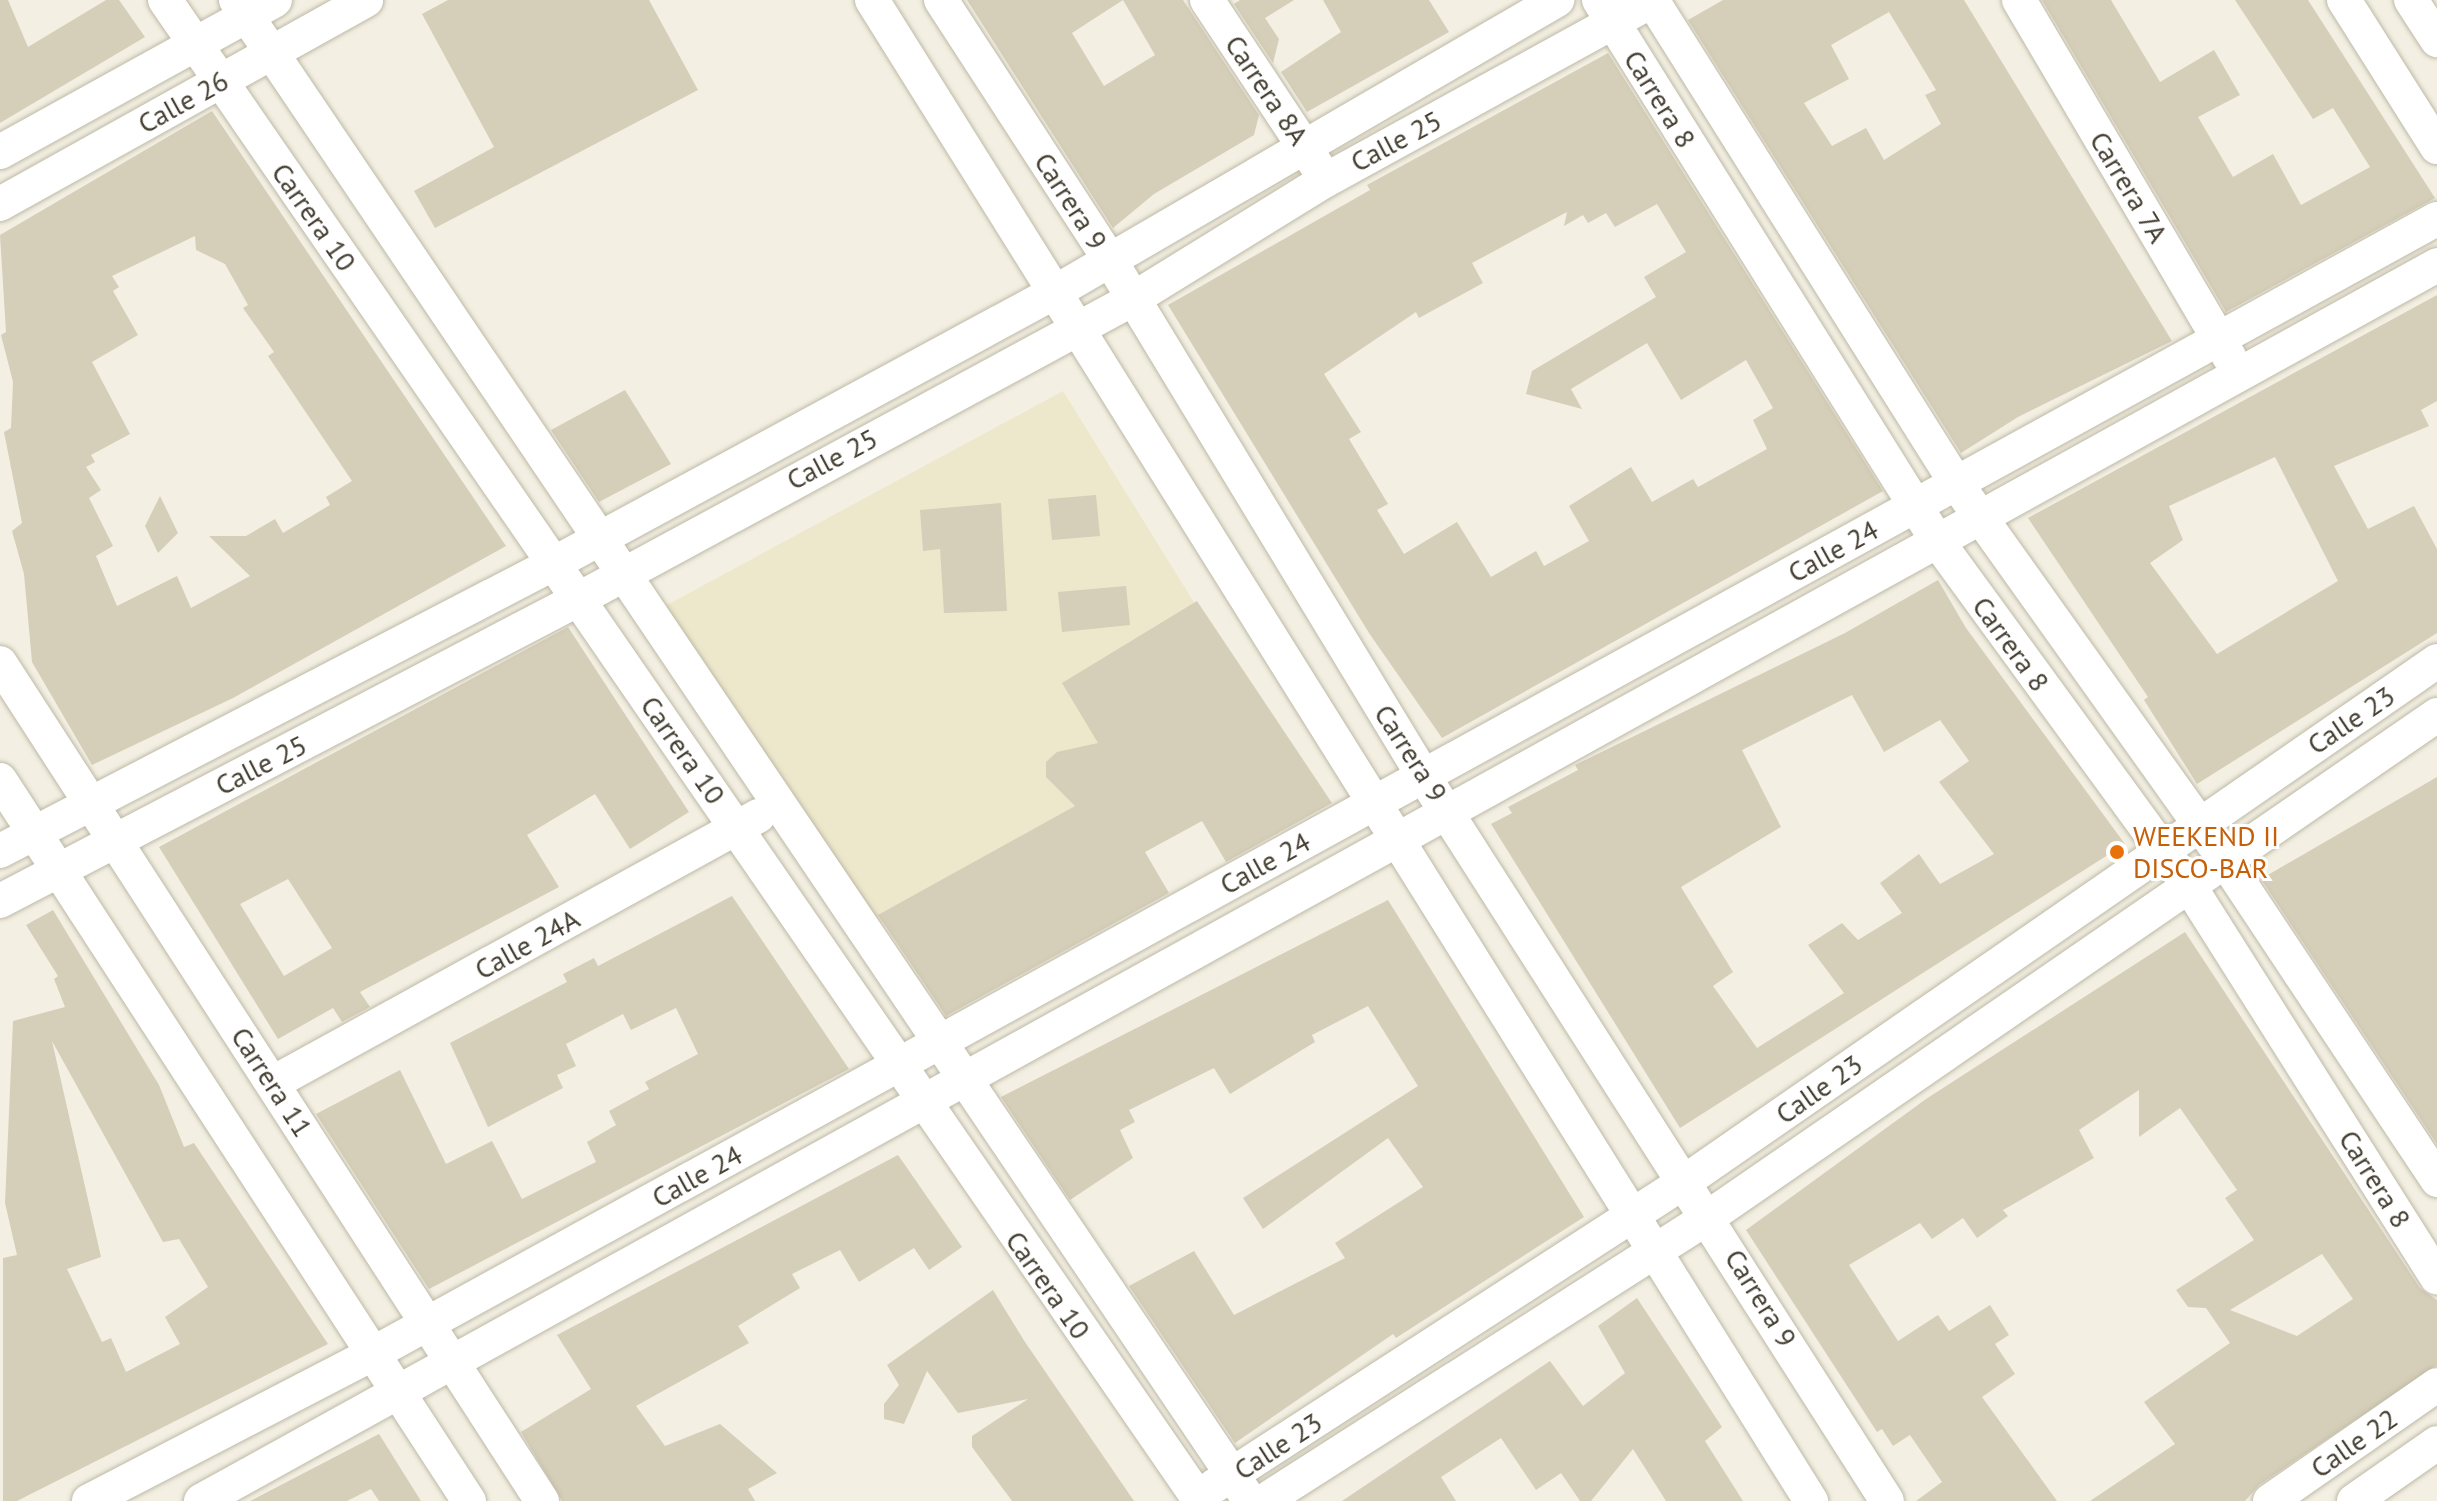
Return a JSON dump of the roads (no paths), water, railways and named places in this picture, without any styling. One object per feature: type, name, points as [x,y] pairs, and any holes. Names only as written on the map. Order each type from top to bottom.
[{"type":"street","name":"Carrera 10","points":[[165,0],[577,600],[739,828],[896,1067],[1195,1499]]},
{"type":"street","name":"Calle 26","points":[[0,204],[366,0]]},
{"type":"street","name":"Carrera 9","points":[[872,0],[1079,326],[1629,1218],[1811,1501]]},
{"type":"street","name":"Carrera 9","points":[[941,0],[1110,260],[1424,777],[1687,1180],[1887,1501]]},
{"type":"street","name":"Carrera 8A","points":[[1207,0],[1326,180]]},
{"type":"street","name":"Calle 25","points":[[0,851],[553,564],[598,536],[1057,291],[1557,0]]},
{"type":"street","name":"Calle 25","points":[[0,901],[577,600],[1133,299],[1606,12],[1653,0]]},
{"type":"street","name":"Carrera 8","points":[[1653,0],[1956,483],[2226,862],[2437,1180]]},
{"type":"street","name":"Carrera 7A","points":[[2019,0],[2239,374]]},
{"type":"street","points":[[2344,0],[2437,147]]},
{"type":"street","points":[[2411,0],[2437,40]]},
{"type":"street","name":"Carrera 10","points":[[252,5],[271,52],[1241,1488]]},
{"type":"street","name":"Calle 26","points":[[0,152],[194,46],[252,5]]},
{"type":"street","name":"Carrera 8","points":[[1606,12],[1938,542],[2161,854],[2190,887],[2437,1277]]},
{"type":"street","name":"Calle 24","points":[[89,1501],[374,1353],[2437,219]]},
{"type":"street","name":"Calle 24","points":[[201,1501],[401,1395],[2437,265]]},
{"type":"street","points":[[406,350],[450,317]]},
{"type":"street","name":"Calle 23","points":[[1195,1499],[1241,1488],[2437,661]]},
{"type":"street","name":"Carrera 11","points":[[0,663],[542,1501]]},
{"type":"street","name":"Calle 23","points":[[1264,1501],[1710,1216],[2437,715]]},
{"type":"street","points":[[0,780],[469,1501]]},
{"type":"street","name":"Calle 24A","points":[[273,1083],[779,804]]},
{"type":"street","name":"Calle 22","points":[[2270,1501],[2437,1385]]},
{"type":"street","name":"Calle 22","points":[[2354,1501],[2437,1443]]},
{"type":"place","name":"WEEKEND II DISCO-BAR","points":[[2117,852]]}]
